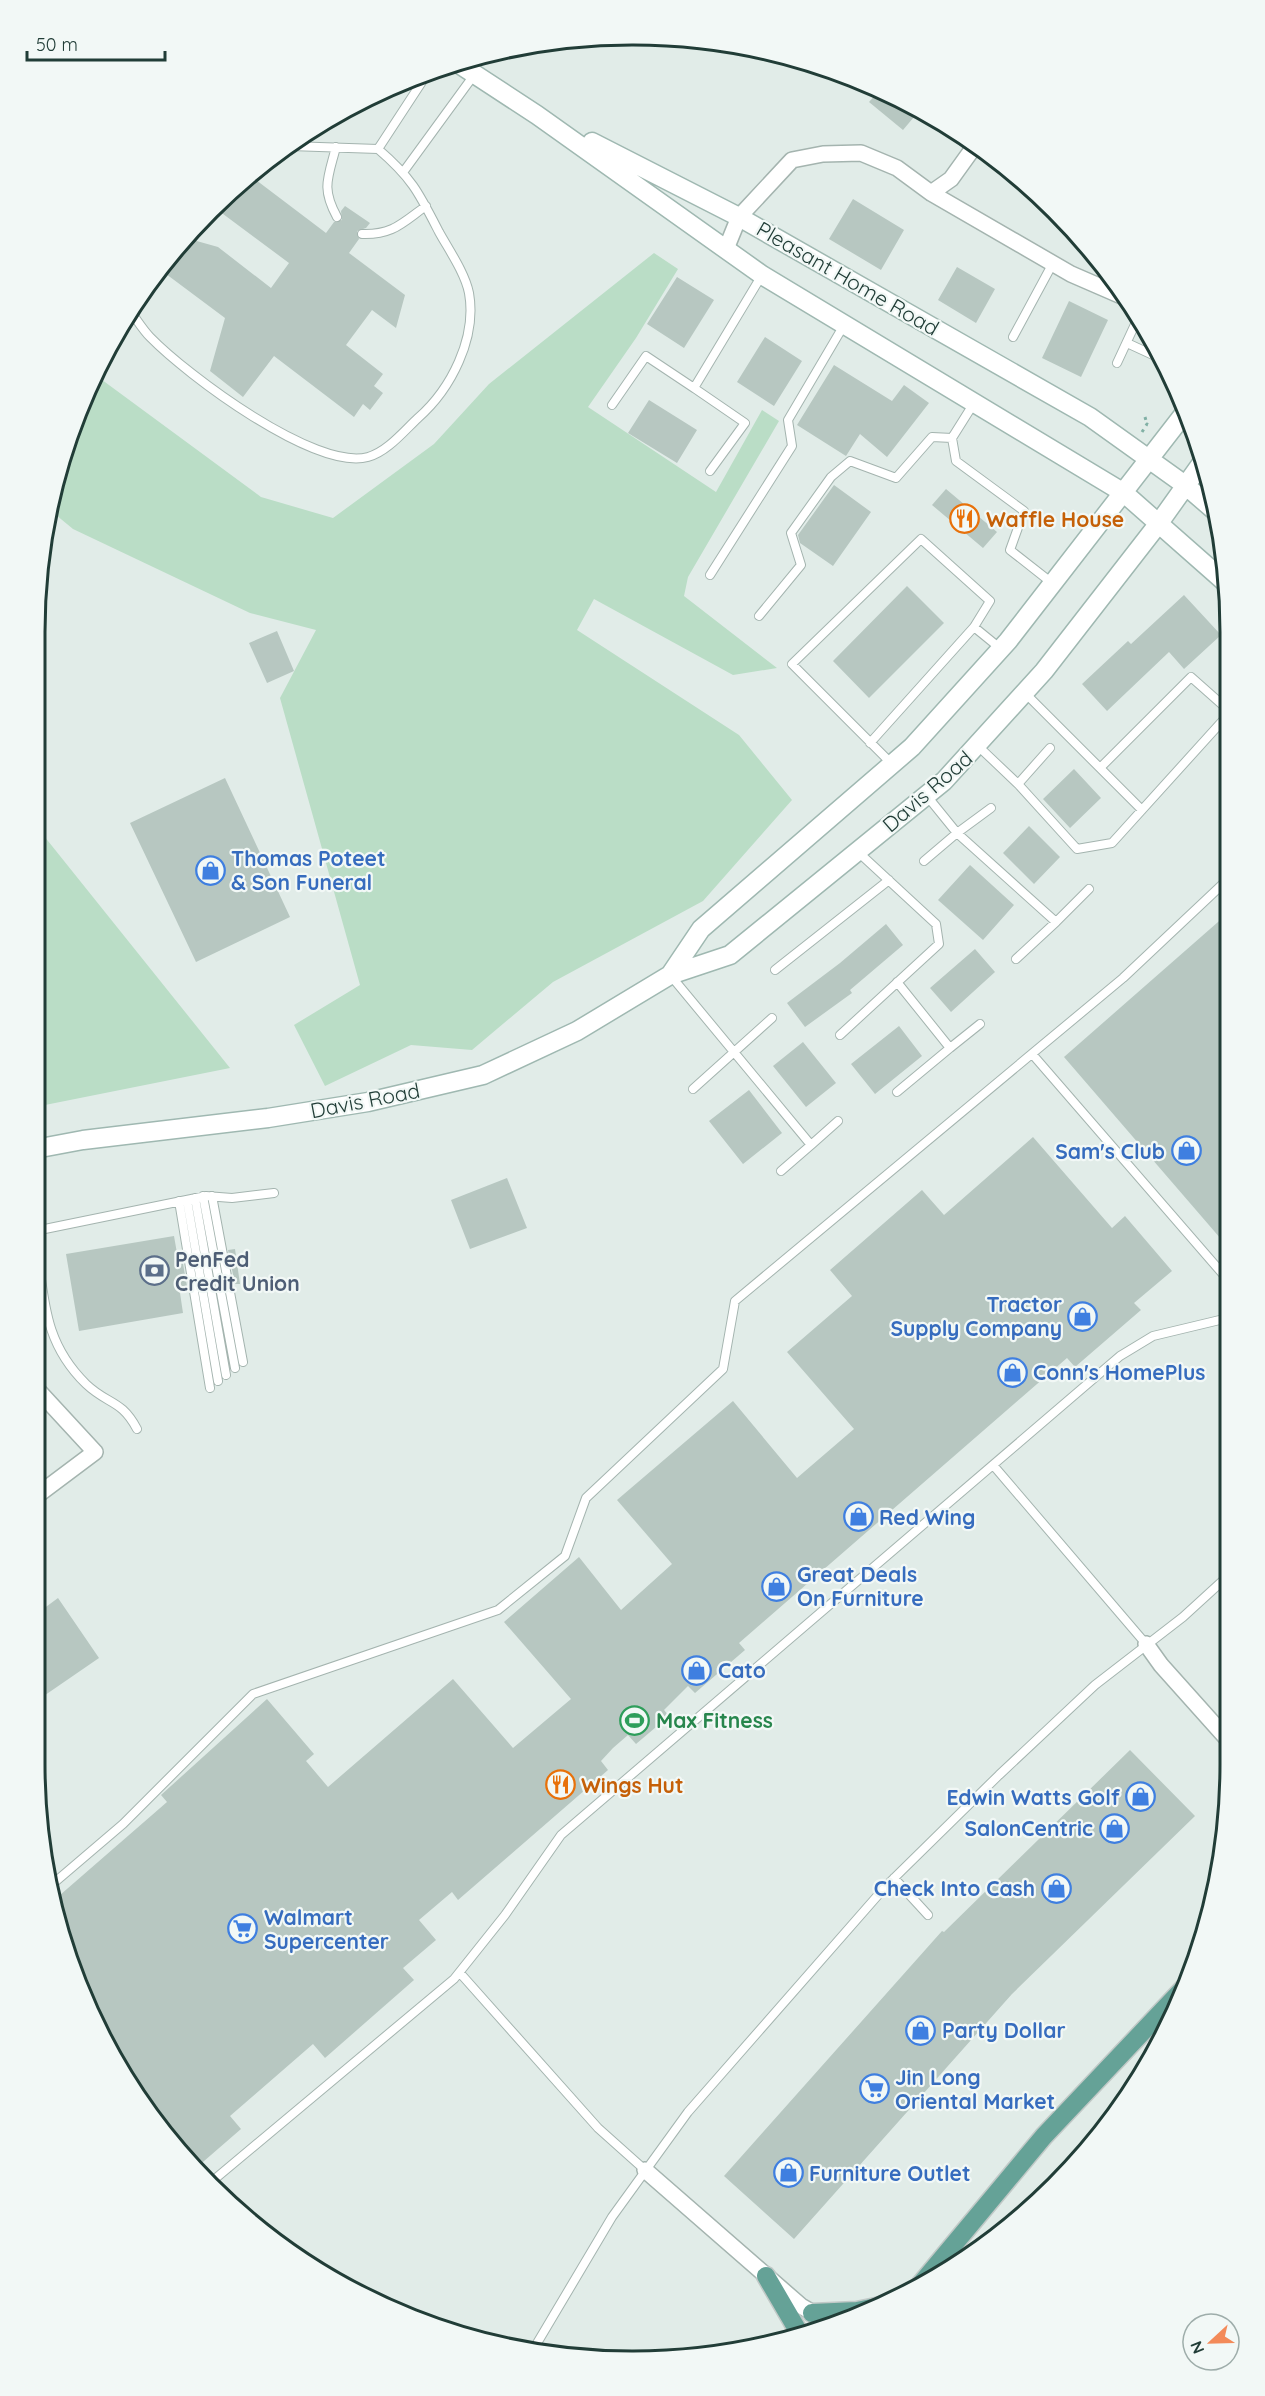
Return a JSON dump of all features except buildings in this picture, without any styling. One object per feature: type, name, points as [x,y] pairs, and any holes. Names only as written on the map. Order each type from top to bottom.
[{"type":"main road","name":"Pleasant Home Road","points":[[467,69],[537,115],[762,275],[975,401],[1124,493],[1217,575]]},
{"type":"main road","name":"Pleasant Home Road","points":[[537,115],[739,217],[1090,417],[1185,485],[1205,503]]},
{"type":"main road","name":"Davis Road","points":[[670,975],[700,929],[912,747],[1001,649],[1180,420]]},
{"type":"main road","name":"Davis Road","points":[[45,1147],[95,1138],[268,1118],[368,1102],[483,1075],[577,1031],[670,975],[730,955],[856,850],[944,781],[978,746],[1044,671],[1159,523],[1197,470]]},
{"type":"main road","points":[[936,2266],[1044,2136],[1167,2006]]},
{"type":"main road","points":[[766,2276],[796,2328]]},
{"type":"main road","points":[[812,2313],[842,2312]]},
{"type":"street","points":[[931,193],[951,179],[970,152]]},
{"type":"street","points":[[726,249],[739,217],[792,160],[823,154],[861,153],[897,168],[931,193],[1053,263],[1110,290]]},
{"type":"street","points":[[45,1398],[95,1452],[45,1490]]},
{"type":"street","points":[[1146,1644],[1161,1665],[1220,1732]]},
{"type":"street","points":[[645,2170],[766,2276],[812,2313],[823,2319]]},
{"type":"lane","points":[[404,171],[475,74]]},
{"type":"lane","points":[[378,149],[420,86]]},
{"type":"lane","points":[[136,319],[149,337],[172,357],[246,413],[296,440],[324,451],[351,459],[369,457],[384,449],[431,407],[452,375],[465,346],[470,316],[468,292],[426,206],[404,171],[378,149],[303,146]]},
{"type":"lane","points":[[336,147],[327,184],[327,198],[337,217]]},
{"type":"lane","points":[[362,234],[381,235],[392,231],[426,206]]},
{"type":"lane","points":[[1012,336],[1053,263]]},
{"type":"lane","points":[[694,388],[762,275]]},
{"type":"lane","points":[[710,575],[792,446],[788,420],[844,324]]},
{"type":"lane","points":[[1117,363],[1134,327]]},
{"type":"lane","points":[[1126,343],[1148,353]]},
{"type":"lane","points":[[612,405],[646,356],[745,423],[711,471]]},
{"type":"lane","points":[[975,401],[952,438],[956,460],[1024,511],[1010,550],[1053,584]]},
{"type":"lane","points":[[759,616],[801,565],[791,533],[831,477],[850,461],[896,478],[932,437],[952,438]]},
{"type":"lane","points":[[870,743],[974,627],[990,602],[921,539],[792,664],[870,743],[892,764]]},
{"type":"lane","points":[[974,627],[1001,649]]},
{"type":"lane","points":[[1100,768],[1191,677],[1220,703]]},
{"type":"lane","points":[[1025,693],[1142,810]]},
{"type":"lane","points":[[978,746],[1018,784],[1077,849],[1112,843],[1220,724]]},
{"type":"lane","points":[[1018,784],[1050,748]]},
{"type":"lane","points":[[926,795],[957,833],[1056,922]]},
{"type":"lane","points":[[924,861],[991,808]]},
{"type":"lane","points":[[840,1035],[939,944],[936,924],[856,850]]},
{"type":"lane","points":[[775,970],[889,880]]},
{"type":"lane","points":[[57,1881],[123,1824],[253,1694],[498,1610],[565,1556],[586,1498],[723,1369],[735,1301],[1033,1055],[1123,978],[1220,887]]},
{"type":"lane","points":[[1016,959],[1089,889]]},
{"type":"lane","points":[[670,975],[811,1145]]},
{"type":"lane","points":[[897,982],[950,1048]]},
{"type":"lane","points":[[693,1089],[772,1018]]},
{"type":"lane","points":[[897,1092],[980,1024]]},
{"type":"lane","points":[[1033,1055],[1220,1271]]},
{"type":"lane","points":[[781,1171],[838,1121]]},
{"type":"lane","points":[[45,1229],[195,1198],[232,1198],[274,1193]]},
{"type":"lane","points":[[195,1198],[243,1362]]},
{"type":"lane","points":[[195,1198],[235,1368]]},
{"type":"lane","points":[[195,1198],[226,1375]]},
{"type":"lane","points":[[195,1198],[218,1381]]},
{"type":"lane","points":[[195,1198],[210,1388]]},
{"type":"lane","points":[[45,1295],[53,1340],[84,1383],[98,1395],[124,1408],[137,1429]]},
{"type":"lane","points":[[216,2178],[460,1972],[505,1915],[561,1835],[1120,1356],[1153,1336],[1220,1320]]},
{"type":"lane","points":[[993,1465],[1146,1644]]},
{"type":"lane","points":[[537,2343],[612,2217],[688,2112],[894,1878],[999,1774],[1095,1685],[1183,1617],[1220,1582]]},
{"type":"lane","points":[[894,1878],[928,1915]]},
{"type":"lane","points":[[460,1972],[598,2128],[645,2170]]},
{"type":"path","points":[[1139,436],[1146,424],[1145,417]]},
{"type":"path","points":[[1146,424],[1156,430]]},
{"type":"green space","points":[[654,253],[678,269],[636,338],[588,407],[716,492],[762,410],[779,421],[688,577],[684,596],[777,668],[733,675],[594,599],[577,630],[739,735],[792,800],[703,901],[553,982],[472,1050],[411,1045],[325,1086],[294,1025],[360,985],[280,698],[316,630],[250,613],[73,529],[57,515],[76,444],[103,380],[261,497],[333,518],[434,444],[489,384]]},
{"type":"green space","points":[[45,837],[230,1068],[45,1105]]},
{"type":"place","name":"Waffle House","points":[[965,519]]},
{"type":"place","name":"Thomas Poteet & Son Funeral","points":[[210,870]]},
{"type":"place","name":"Sam's Club","points":[[1186,1151]]},
{"type":"place","name":"PenFed Credit Union","points":[[154,1271]]},
{"type":"place","name":"Tractor Supply Company","points":[[1083,1316]]},
{"type":"place","name":"Conn's HomePlus","points":[[1012,1372]]},
{"type":"place","name":"Red Wing","points":[[858,1517]]},
{"type":"place","name":"Great Deals On Furniture","points":[[776,1586]]},
{"type":"place","name":"Cato","points":[[697,1670]]},
{"type":"place","name":"Max Fitness","points":[[635,1720]]},
{"type":"place","name":"Wings Hut","points":[[560,1785]]},
{"type":"place","name":"Edwin Watts Golf","points":[[1141,1797]]},
{"type":"place","name":"SalonCentric","points":[[1114,1828]]},
{"type":"place","name":"Check Into Cash","points":[[1056,1888]]},
{"type":"place","name":"Walmart Supercenter","points":[[243,1929]]},
{"type":"place","name":"Party Dollar","points":[[921,2030]]},
{"type":"place","name":"Jin Long Oriental Market","points":[[874,2089]]},
{"type":"place","name":"Furniture Outlet","points":[[788,2173]]}]
